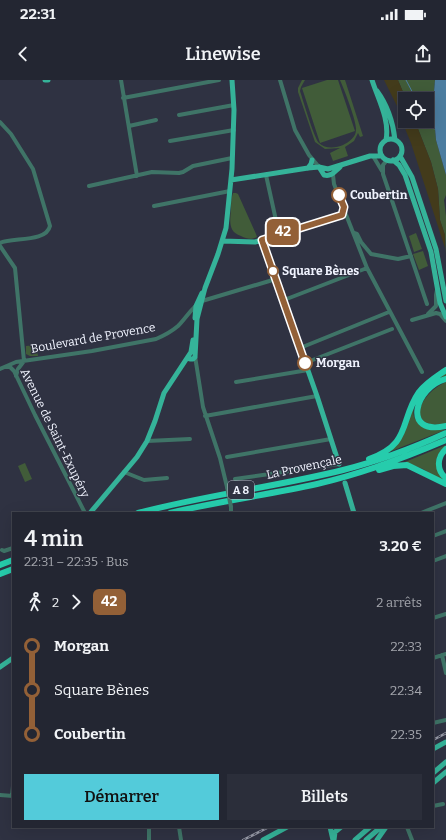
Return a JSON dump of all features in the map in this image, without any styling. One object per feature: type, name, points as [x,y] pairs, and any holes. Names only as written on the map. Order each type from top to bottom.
[{"type":"highway","points":[[344,470],[381,454],[392,446],[403,432],[412,404],[420,391],[431,380],[446,370]]},
{"type":"highway","points":[[446,379],[436,383],[427,391],[418,404],[417,413],[420,421],[425,426],[436,428],[446,426]]},
{"type":"highway","name":"La Provençale","points":[[142,512],[203,497],[290,482],[344,470],[385,458],[446,433]]},
{"type":"highway","name":"La Provençale","points":[[175,512],[350,476],[399,459],[446,440]]},
{"type":"highway","points":[[446,448],[441,454],[439,462],[441,473],[446,478]]},
{"type":"highway","points":[[350,476],[403,465],[412,467],[446,484]]},
{"type":"highway","points":[[0,565],[12,560]]},
{"type":"highway","points":[[0,574],[12,569]]},
{"type":"main road","points":[[372,80],[388,134],[380,149],[372,156]]},
{"type":"main road","points":[[91,512],[137,456],[147,441],[164,393],[184,363],[192,356],[197,320],[202,301],[226,228],[232,180],[234,81]]},
{"type":"main road","points":[[374,87],[388,109],[395,140],[401,147],[400,156],[412,177],[436,248],[446,301]]},
{"type":"main road","points":[[386,140],[395,140]]},
{"type":"main road","points":[[380,149],[382,156],[387,160],[394,160],[400,156]]},
{"type":"main road","points":[[325,175],[328,170],[372,156],[382,156]]},
{"type":"main road","points":[[308,168],[312,160]]},
{"type":"main road","points":[[394,160],[405,175],[432,252],[437,290],[440,303],[446,317]]},
{"type":"main road","points":[[325,175],[333,175],[341,166]]},
{"type":"main road","points":[[232,180],[319,167],[328,170],[333,175]]},
{"type":"main road","points":[[319,167],[325,175]]},
{"type":"main road","points":[[222,240],[255,242],[262,240],[284,300],[339,464]]},
{"type":"main road","points":[[192,356],[196,306],[206,288]]},
{"type":"main road","points":[[345,483],[354,512]]},
{"type":"main road","points":[[0,667],[12,659]]},
{"type":"main road","points":[[434,748],[446,742]]},
{"type":"main road","points":[[434,772],[446,762]]},
{"type":"main road","points":[[434,782],[446,772]]},
{"type":"main road","points":[[263,840],[285,828]]},
{"type":"main road","points":[[330,828],[334,840]]},
{"type":"main road","points":[[334,840],[335,832],[340,828]]},
{"type":"main road","points":[[355,840],[369,828]]},
{"type":"main road","points":[[366,840],[380,828]]},
{"type":"main road","points":[[377,840],[385,828]]},
{"type":"street","points":[[121,80],[137,176]]},
{"type":"street","points":[[123,98],[219,80]]},
{"type":"street","points":[[280,80],[292,124],[306,151],[319,167]]},
{"type":"street","points":[[179,115],[234,105]]},
{"type":"street","points":[[129,126],[156,120]]},
{"type":"street","points":[[0,122],[11,134],[32,169],[50,226],[49,230],[43,235],[0,243]]},
{"type":"street","points":[[170,141],[234,130]]},
{"type":"street","points":[[372,156],[383,174]]},
{"type":"street","points":[[89,186],[152,172],[179,173],[193,166],[232,158]]},
{"type":"street","points":[[387,160],[382,168],[383,174],[427,304]]},
{"type":"street","points":[[266,175],[278,234]]},
{"type":"street","points":[[333,175],[334,184],[367,268],[422,372]]},
{"type":"street","points":[[154,206],[230,191]]},
{"type":"street","points":[[342,215],[344,209]]},
{"type":"street","points":[[262,240],[342,215]]},
{"type":"street","points":[[342,215],[348,219]]},
{"type":"street","points":[[354,233],[357,234],[361,242],[371,254],[398,259],[411,256]]},
{"type":"street","points":[[0,246],[15,268],[24,361],[18,369],[16,377]]},
{"type":"street","points":[[284,300],[367,268]]},
{"type":"street","points":[[202,301],[276,279]]},
{"type":"street","points":[[427,315],[436,306],[437,290]]},
{"type":"street","name":"Boulevard de Provence","points":[[0,369],[13,362],[92,351],[156,339],[177,327],[202,301]]},
{"type":"street","points":[[196,306],[199,314]]},
{"type":"street","points":[[300,348],[390,312]]},
{"type":"street","points":[[412,320],[436,313],[440,314],[446,321]]},
{"type":"street","points":[[305,363],[392,329]]},
{"type":"street","points":[[192,356],[197,370],[201,401],[219,455],[227,487],[231,512]]},
{"type":"street","name":"Avenue de Saint-Exupéry","points":[[5,367],[8,366],[12,368],[84,512]]},
{"type":"street","points":[[236,382],[308,370]]},
{"type":"street","points":[[206,416],[317,396]]},
{"type":"street","points":[[147,441],[190,439]]},
{"type":"street","points":[[227,458],[331,439]]},
{"type":"street","points":[[235,479],[339,464]]},
{"type":"street","points":[[124,472],[144,480],[167,478]]},
{"type":"street","points":[[424,512],[446,503]]},
{"type":"street","points":[[434,536],[446,531]]},
{"type":"street","points":[[0,544],[1,551],[12,548]]},
{"type":"street","points":[[434,560],[446,556]]},
{"type":"street","points":[[434,618],[446,614]]},
{"type":"street","points":[[434,658],[444,655],[446,673]]},
{"type":"street","points":[[434,723],[446,720]]},
{"type":"street","points":[[0,795],[12,796]]},
{"type":"street","points":[[434,806],[443,804]]},
{"type":"street","points":[[149,828],[149,840]]},
{"type":"street","points":[[180,828],[181,840]]},
{"type":"street","points":[[407,828],[412,840]]},
{"type":"green space","points":[[302,80],[305,80],[300,91],[317,140],[321,145],[337,147],[352,139],[356,133],[356,126],[340,80],[345,80],[363,136],[360,137],[358,133],[354,141],[345,147],[348,156],[333,161],[330,153],[340,148],[325,149],[315,142],[298,92],[298,88]]},
{"type":"green space","points":[[327,80],[338,80],[355,131],[320,143],[302,88]]},
{"type":"green space","points":[[398,80],[435,80],[434,92],[403,92]]},
{"type":"green space","points":[[434,117],[436,140],[446,175],[446,195],[444,200],[446,216],[446,254],[445,235],[440,220],[438,189],[431,162],[418,128],[434,128]]},
{"type":"green space","points":[[233,193],[238,194],[257,237],[251,239],[245,238],[234,232],[232,229],[230,218]]},
{"type":"green space","points":[[416,233],[422,249],[414,252],[409,236]]},
{"type":"green space","points":[[423,251],[428,266],[419,270],[413,254]]},
{"type":"green space","points":[[36,345],[38,356],[30,356],[26,354],[26,346]]},
{"type":"green space","points":[[446,372],[446,376],[439,379],[424,391],[414,406],[416,421],[427,428],[445,430],[389,452],[403,436],[412,407],[418,396],[428,383]]},
{"type":"green space","points":[[446,382],[446,424],[424,422],[420,416],[420,409],[423,402],[437,387]]},
{"type":"green space","points":[[446,445],[438,455],[436,463],[439,471],[446,481],[441,480],[423,469],[405,462]]},
{"type":"green space","points":[[25,463],[32,479],[25,482],[18,466]]},
{"type":"sand","points":[[384,80],[398,80],[403,92],[398,92],[398,108]]},
{"type":"sand","points":[[405,128],[418,128],[431,162],[438,189],[440,220],[445,235],[445,248],[411,143]]},
{"type":"water","points":[[435,80],[446,80],[446,175],[436,140],[434,92]]},
{"type":"waterway","points":[[406,80],[412,92]]},
{"type":"railway","points":[[434,739],[446,733]]},
{"type":"railway","points":[[243,840],[267,828]]},
{"type":"bus line","name":"42","points":[[305,363],[262,240],[342,215],[344,207],[339,195]]},
{"type":"place","name":"Coubertin","points":[[339,195]]},
{"type":"place","name":"Square Bènes","points":[[273,271]]},
{"type":"place","name":"Morgan","points":[[305,363]]}]
